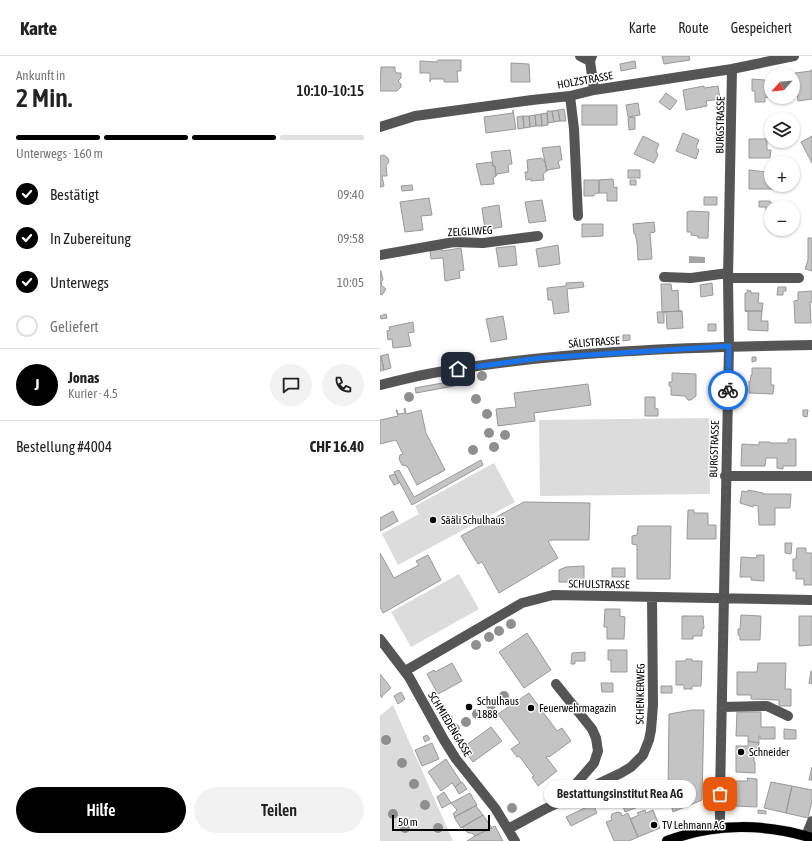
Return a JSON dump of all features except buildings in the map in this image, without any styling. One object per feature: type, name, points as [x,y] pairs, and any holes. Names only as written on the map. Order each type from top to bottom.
[{"type":"main road","points":[[667,841],[690,833],[720,828],[749,827],[778,829],[809,837]]},
{"type":"street","points":[[580,56],[591,59],[594,90]]},
{"type":"street","name":"HOLZSTRASSE","points":[[380,127],[415,116],[570,96],[594,90],[732,69],[794,56]]},
{"type":"street","name":"BURGSTRASSE","points":[[720,828],[725,476],[729,346],[728,276],[732,69]]},
{"type":"street","points":[[570,96],[575,144],[578,216]]},
{"type":"street","name":"ZELGLIWEG","points":[[380,255],[454,242],[483,243],[538,236]]},
{"type":"street","points":[[664,277],[691,278],[728,276],[800,278]]},
{"type":"street","name":"SÄLISTRASSE","points":[[380,385],[432,373],[541,358],[729,346],[812,345]]},
{"type":"street","points":[[725,476],[812,476]]},
{"type":"street","name":"SCHULSTRASSE","points":[[405,671],[522,603],[553,595],[812,600]]},
{"type":"street","name":"SCHENKERWEG","points":[[508,829],[631,768],[643,754],[649,740],[653,705],[652,597]]},
{"type":"street","name":"SCHMIEDENGASSE","points":[[380,639],[405,671],[456,759],[496,808],[515,841]]},
{"type":"street","points":[[556,684],[592,729],[596,738],[598,751],[594,763],[560,802]]},
{"type":"street","points":[[722,706],[767,706],[788,716]]},
{"type":"street","points":[[809,837],[812,821]]},
{"type":"shaded area","points":[[689,256],[705,257],[705,263],[689,263]]},
{"type":"shaded area","points":[[709,418],[710,494],[540,496],[539,420]]},
{"type":"shaded area","points":[[494,463],[515,502],[398,565],[382,534],[419,514],[415,506]]},
{"type":"shaded area","points":[[459,574],[479,609],[411,647],[391,612]]},
{"type":"shaded area","points":[[393,705],[453,841],[380,841],[380,716]]},
{"type":"way so far","points":[[720,794],[725,476],[728,390]]},
{"type":"place","name":"Sääli Schulhaus","points":[[433,520]]},
{"type":"place","name":"Schulhaus 1888","points":[[469,707]]},
{"type":"place","name":"Feuerwehrmagazin","points":[[531,708]]},
{"type":"place","name":"Schneider","points":[[741,752]]},
{"type":"place","name":"Bestattungsinstitut Rea AG","points":[[720,794]]},
{"type":"place","name":"TV Lehmann AG","points":[[654,825]]},
{"type":"route","points":[[458,369],[541,358],[729,346],[728,390]]}]
